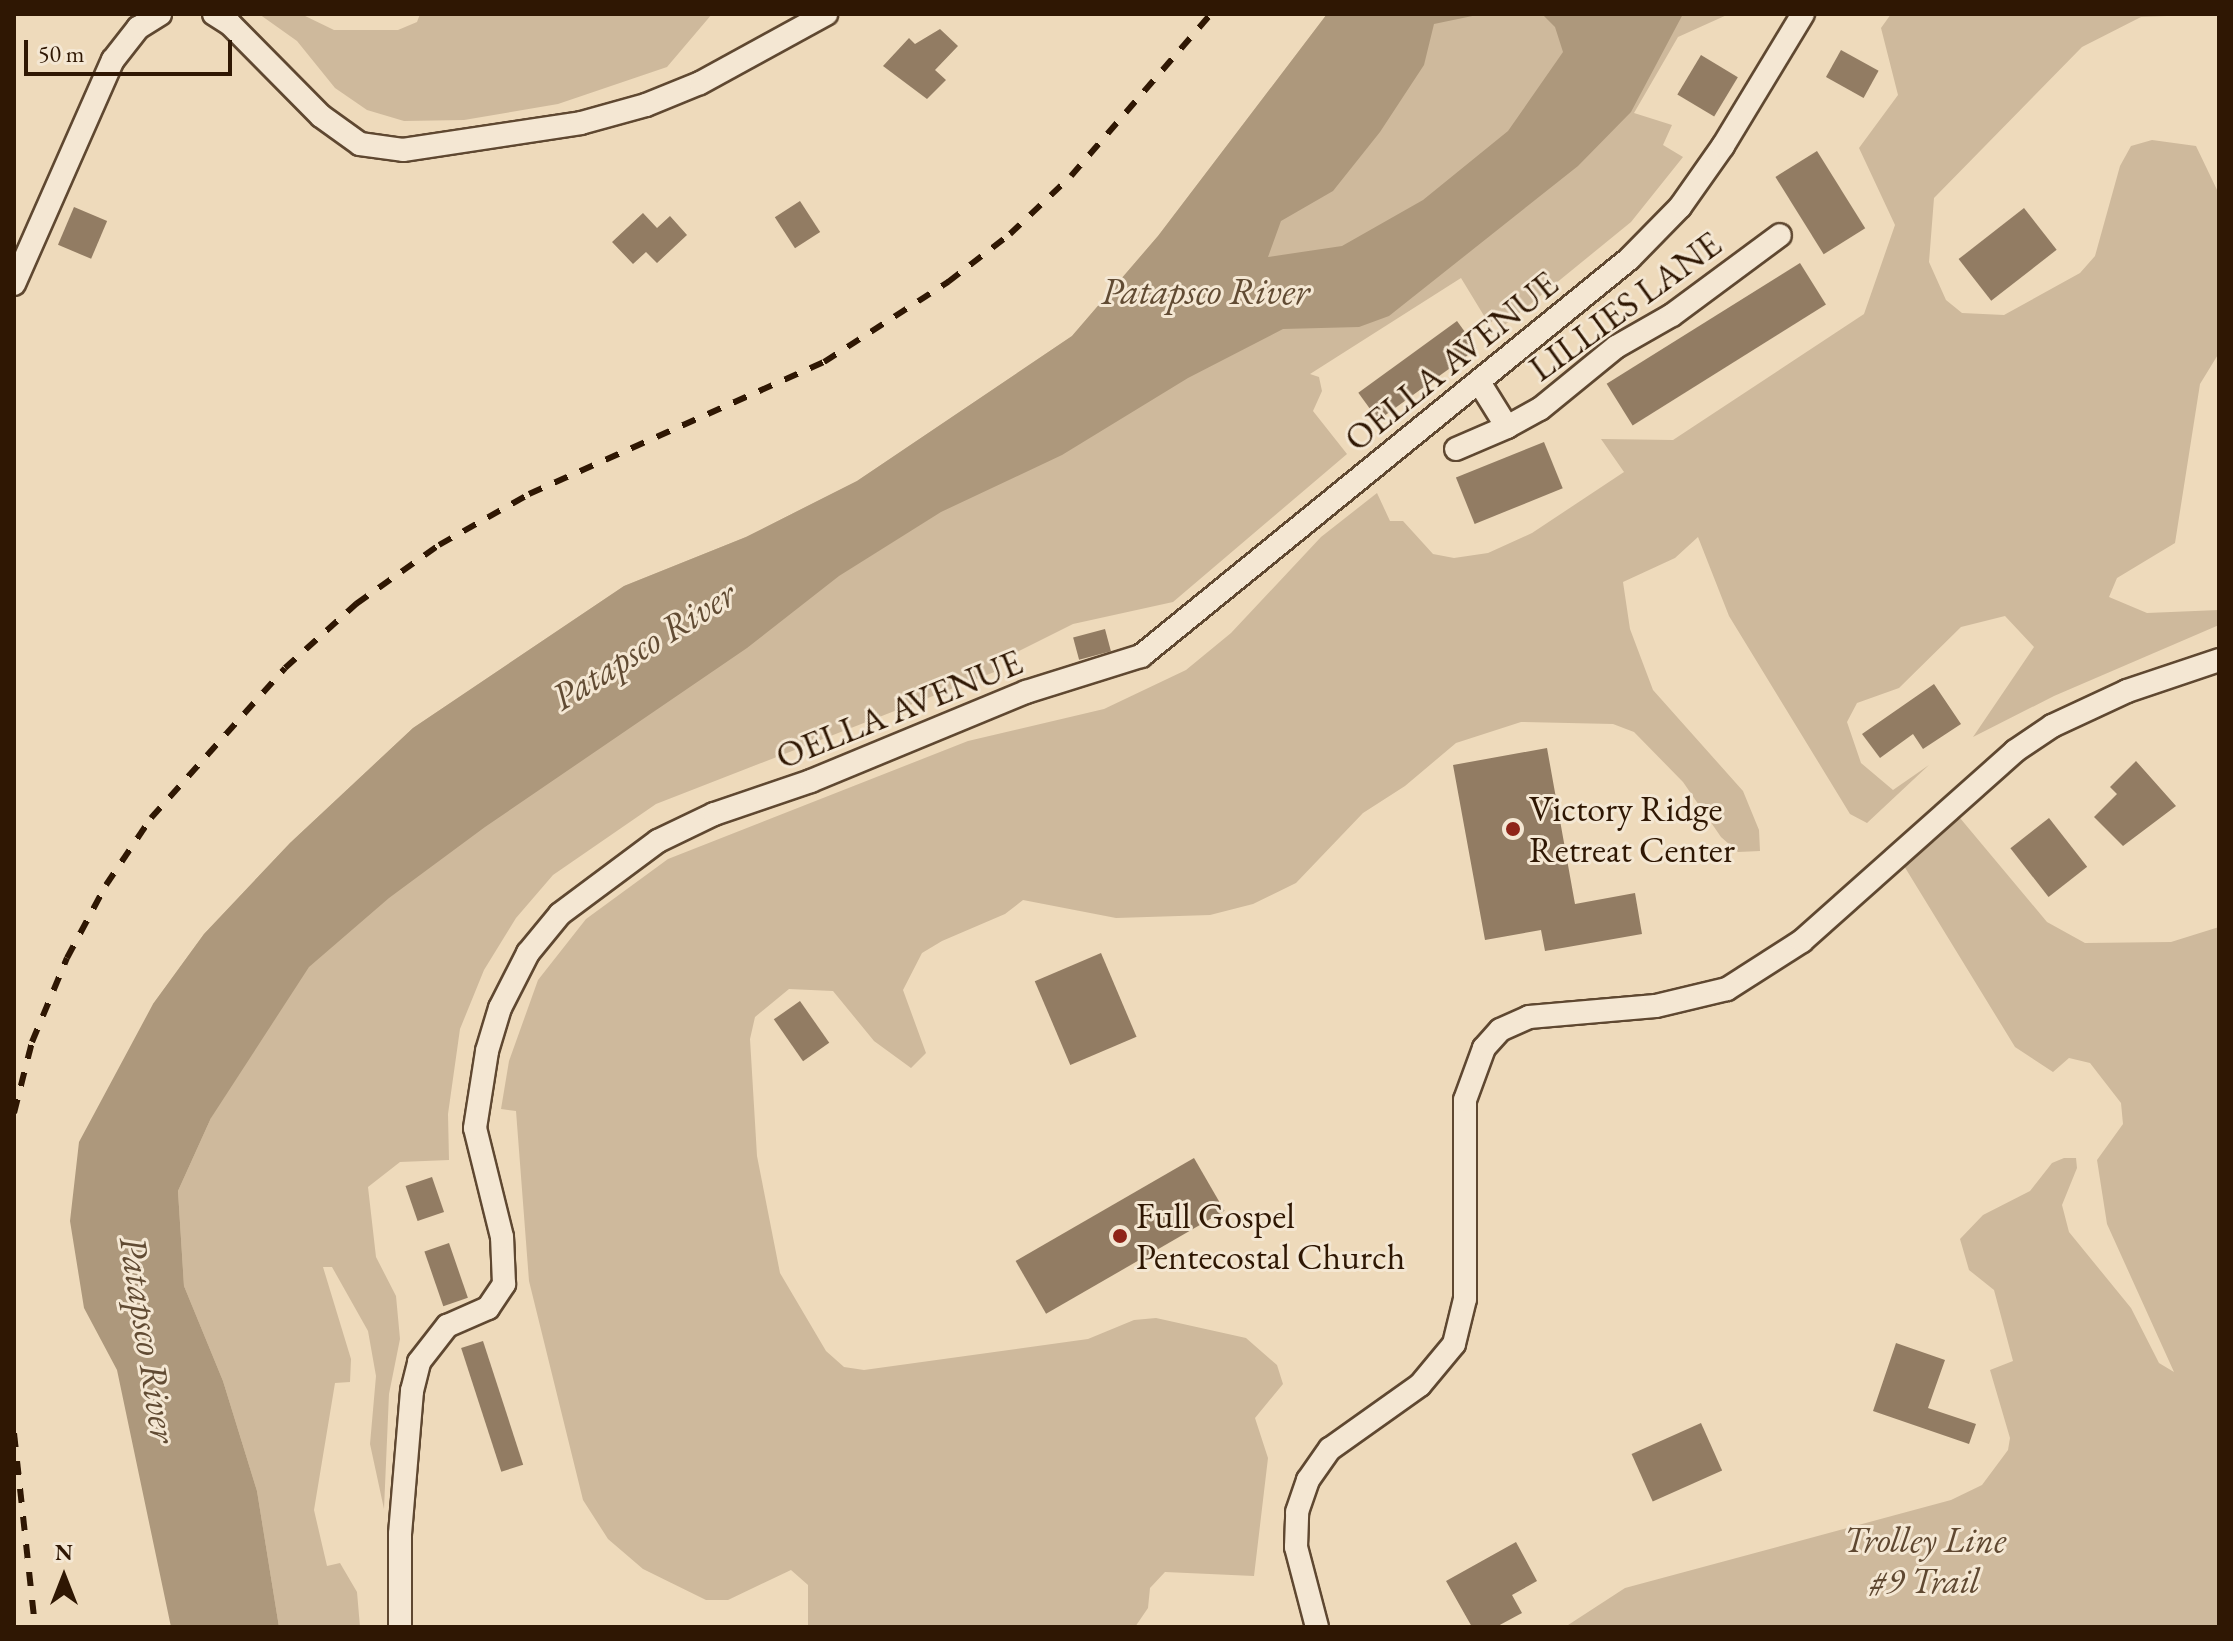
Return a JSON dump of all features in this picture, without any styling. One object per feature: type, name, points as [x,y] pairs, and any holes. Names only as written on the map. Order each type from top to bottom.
[{"type":"street","points":[[14,284],[113,60],[138,28],[160,14]]},
{"type":"street","points":[[214,14],[230,24],[321,116],[360,144],[403,150],[581,123],[646,105],[712,77],[826,14]]},
{"type":"street","name":"OELLA AVENUE","points":[[400,1627],[400,1534],[412,1391],[419,1362],[447,1326],[488,1308],[504,1284],[502,1237],[475,1128],[487,1051],[500,1008],[528,953],[560,914],[658,841],[714,814],[811,781],[1026,692],[1141,656],[1629,259],[1680,207],[1803,14]]},
{"type":"street","name":"LILLIES LANE","points":[[1456,449],[1540,409],[1616,347],[1672,315],[1780,235]]},
{"type":"street","name":"LILLIES LANE","points":[[1479,382],[1507,427]]},
{"type":"street","points":[[1317,1627],[1296,1547],[1297,1512],[1308,1480],[1330,1449],[1420,1385],[1447,1354],[1462,1320],[1465,1100],[1472,1074],[1492,1039],[1529,1017],[1668,1004],[1727,989],[1802,941],[2015,751],[2052,726],[2127,691],[2219,660]]},
{"type":"green space","points":[[259,14],[301,14],[334,30],[398,30],[417,22],[420,14],[712,14],[667,67],[558,104],[464,120],[404,121],[367,110],[335,88],[297,41]]},
{"type":"green space","points":[[1327,14],[1729,14],[1678,37],[1634,113],[1672,125],[1663,145],[1683,157],[1631,222],[1501,328],[1495,319],[1489,324],[1461,278],[1310,374],[1319,377],[1322,391],[1313,411],[1347,454],[1173,602],[1073,624],[995,663],[997,671],[656,804],[553,875],[516,918],[484,970],[460,1029],[448,1114],[449,1160],[400,1162],[368,1187],[376,1257],[396,1296],[400,1339],[389,1394],[384,1509],[370,1444],[376,1376],[368,1331],[332,1267],[323,1267],[351,1359],[350,1382],[335,1383],[314,1510],[327,1566],[340,1563],[357,1592],[360,1627],[279,1627],[257,1491],[223,1381],[184,1286],[178,1191],[211,1118],[153,1004],[204,934],[290,843],[413,728],[624,586],[746,537],[857,481],[1072,336],[1158,236]]},
{"type":"green space","points":[[1891,14],[2219,14],[2141,17],[2082,47],[1934,198],[1929,262],[1946,300],[1962,313],[2004,315],[2080,273],[2095,256],[2120,166],[2131,146],[2152,140],[2196,146],[2219,194],[2219,353],[2200,384],[2175,543],[2117,578],[2109,597],[2147,613],[2219,610],[2219,625],[2054,696],[1973,737],[2034,647],[2005,616],[1961,627],[1899,688],[1857,703],[1847,722],[1861,763],[1893,790],[1929,765],[1867,823],[1850,814],[1729,616],[1698,537],[1675,558],[1623,582],[1630,629],[1653,690],[1743,791],[1759,830],[1760,851],[1738,852],[1721,837],[1683,782],[1634,732],[1613,724],[1521,722],[1456,743],[1405,786],[1363,813],[1296,883],[1253,904],[1210,915],[1116,918],[1023,900],[1005,914],[942,941],[922,953],[903,990],[926,1053],[911,1068],[874,1041],[833,991],[789,989],[755,1017],[750,1039],[757,1156],[780,1273],[826,1351],[844,1367],[864,1370],[1088,1339],[1134,1320],[1156,1318],[1246,1338],[1277,1365],[1283,1384],[1255,1418],[1268,1458],[1254,1576],[1165,1572],[1150,1588],[1148,1608],[1135,1627],[808,1627],[808,1585],[791,1570],[728,1600],[706,1600],[643,1569],[608,1539],[583,1500],[529,1281],[516,1111],[501,1109],[509,1061],[538,980],[586,919],[668,859],[968,741],[1104,709],[1186,670],[1231,633],[1321,537],[1377,493],[1390,521],[1403,521],[1433,554],[1454,558],[1488,553],[1532,533],[1624,472],[1601,439],[1673,440],[1864,314],[1895,225],[1859,148],[1898,95],[1881,28]]},
{"type":"green space","name":"Trolley Line #9 Trail","points":[[1960,818],[2047,922],[2085,943],[2171,942],[2219,927],[2219,1627],[1565,1627],[1625,1588],[1951,1500],[1982,1485],[2008,1450],[2010,1438],[1990,1370],[2013,1361],[1994,1290],[1969,1270],[1960,1239],[1983,1215],[2030,1191],[2052,1163],[2064,1158],[2076,1158],[2077,1168],[2062,1205],[2069,1232],[2131,1308],[2159,1363],[2174,1372],[2107,1224],[2097,1160],[2123,1124],[2121,1103],[2090,1063],[2069,1058],[2053,1072],[2015,1047],[1901,861]]},
{"type":"water","name":"Patapsco River","points":[[1327,14],[1482,14],[1434,24],[1424,65],[1380,132],[1333,191],[1281,221],[1268,257],[1342,246],[1423,200],[1508,131],[1563,52],[1555,27],[1542,14],[1683,14],[1631,112],[1578,166],[1389,316],[1359,327],[1283,329],[1188,378],[1062,455],[941,512],[839,576],[747,648],[485,827],[389,898],[309,967],[211,1118],[178,1191],[184,1286],[223,1381],[257,1491],[279,1627],[171,1627],[117,1370],[84,1308],[70,1221],[79,1142],[153,1004],[204,934],[290,843],[413,728],[624,586],[746,537],[857,481],[1072,336],[1158,236]]},
{"type":"building","points":[[940,29],[958,46],[935,70],[946,80],[927,99],[883,66],[909,38],[915,44]]},
{"type":"building","points":[[1841,50],[1879,71],[1864,98],[1826,77]]},
{"type":"building","points":[[1701,55],[1738,77],[1714,117],[1677,94]]},
{"type":"building","points":[[1817,151],[1865,228],[1824,254],[1775,177]]},
{"type":"building","points":[[800,201],[820,232],[795,248],[775,217]]},
{"type":"building","points":[[74,207],[107,221],[91,259],[58,245]]},
{"type":"building","points":[[2024,208],[2057,250],[1991,301],[1959,259]]},
{"type":"building","points":[[643,213],[657,228],[670,216],[687,235],[657,263],[646,252],[633,264],[612,242]]},
{"type":"building","points":[[1800,263],[1826,305],[1633,425],[1607,384]]},
{"type":"building","points":[[1457,321],[1477,349],[1378,420],[1358,393]]},
{"type":"building","points":[[1544,442],[1563,488],[1475,524],[1456,478]]},
{"type":"building","points":[[1105,629],[1111,651],[1079,660],[1073,638]]},
{"type":"building","points":[[1934,684],[1961,724],[1923,749],[1913,734],[1880,758],[1862,734]]},
{"type":"building","name":"Victory Ridge Retreat Center","points":[[1547,748],[1575,904],[1635,893],[1642,934],[1545,951],[1541,930],[1485,940],[1453,765]]},
{"type":"building","points":[[2136,761],[2176,806],[2123,846],[2094,817],[2117,794],[2110,787]]},
{"type":"building","points":[[2049,818],[2087,867],[2049,897],[2010,848]]},
{"type":"building","points":[[1101,953],[1137,1037],[1070,1065],[1035,981]]},
{"type":"building","points":[[800,1001],[829,1043],[803,1061],[774,1019]]},
{"type":"building","name":"Full Gospel Pentecostal Church","points":[[1194,1158],[1224,1211],[1046,1314],[1016,1261]]},
{"type":"building","points":[[432,1177],[444,1212],[418,1221],[406,1186]]},
{"type":"building","points":[[449,1243],[468,1298],[443,1306],[424,1251]]},
{"type":"building","points":[[483,1341],[523,1465],[501,1472],[461,1348]]},
{"type":"building","points":[[1896,1343],[1945,1360],[1928,1408],[1976,1424],[1969,1444],[1873,1411]]},
{"type":"building","points":[[1701,1423],[1722,1471],[1653,1501],[1632,1454]]},
{"type":"building","points":[[1516,1542],[1537,1581],[1512,1595],[1522,1613],[1496,1627],[1472,1627],[1446,1581]]},
{"type":"railway","points":[[14,1113],[32,1042],[67,958],[106,885],[151,818],[285,668],[356,604],[439,545],[529,494],[824,362],[948,282],[1010,234],[1071,176],[1211,14]]},
{"type":"railway","points":[[14,1433],[35,1627]]},
{"type":"place","name":"Victory Ridge Retreat Center","points":[[1513,829]]},
{"type":"place","name":"Full Gospel Pentecostal Church","points":[[1120,1236]]}]
